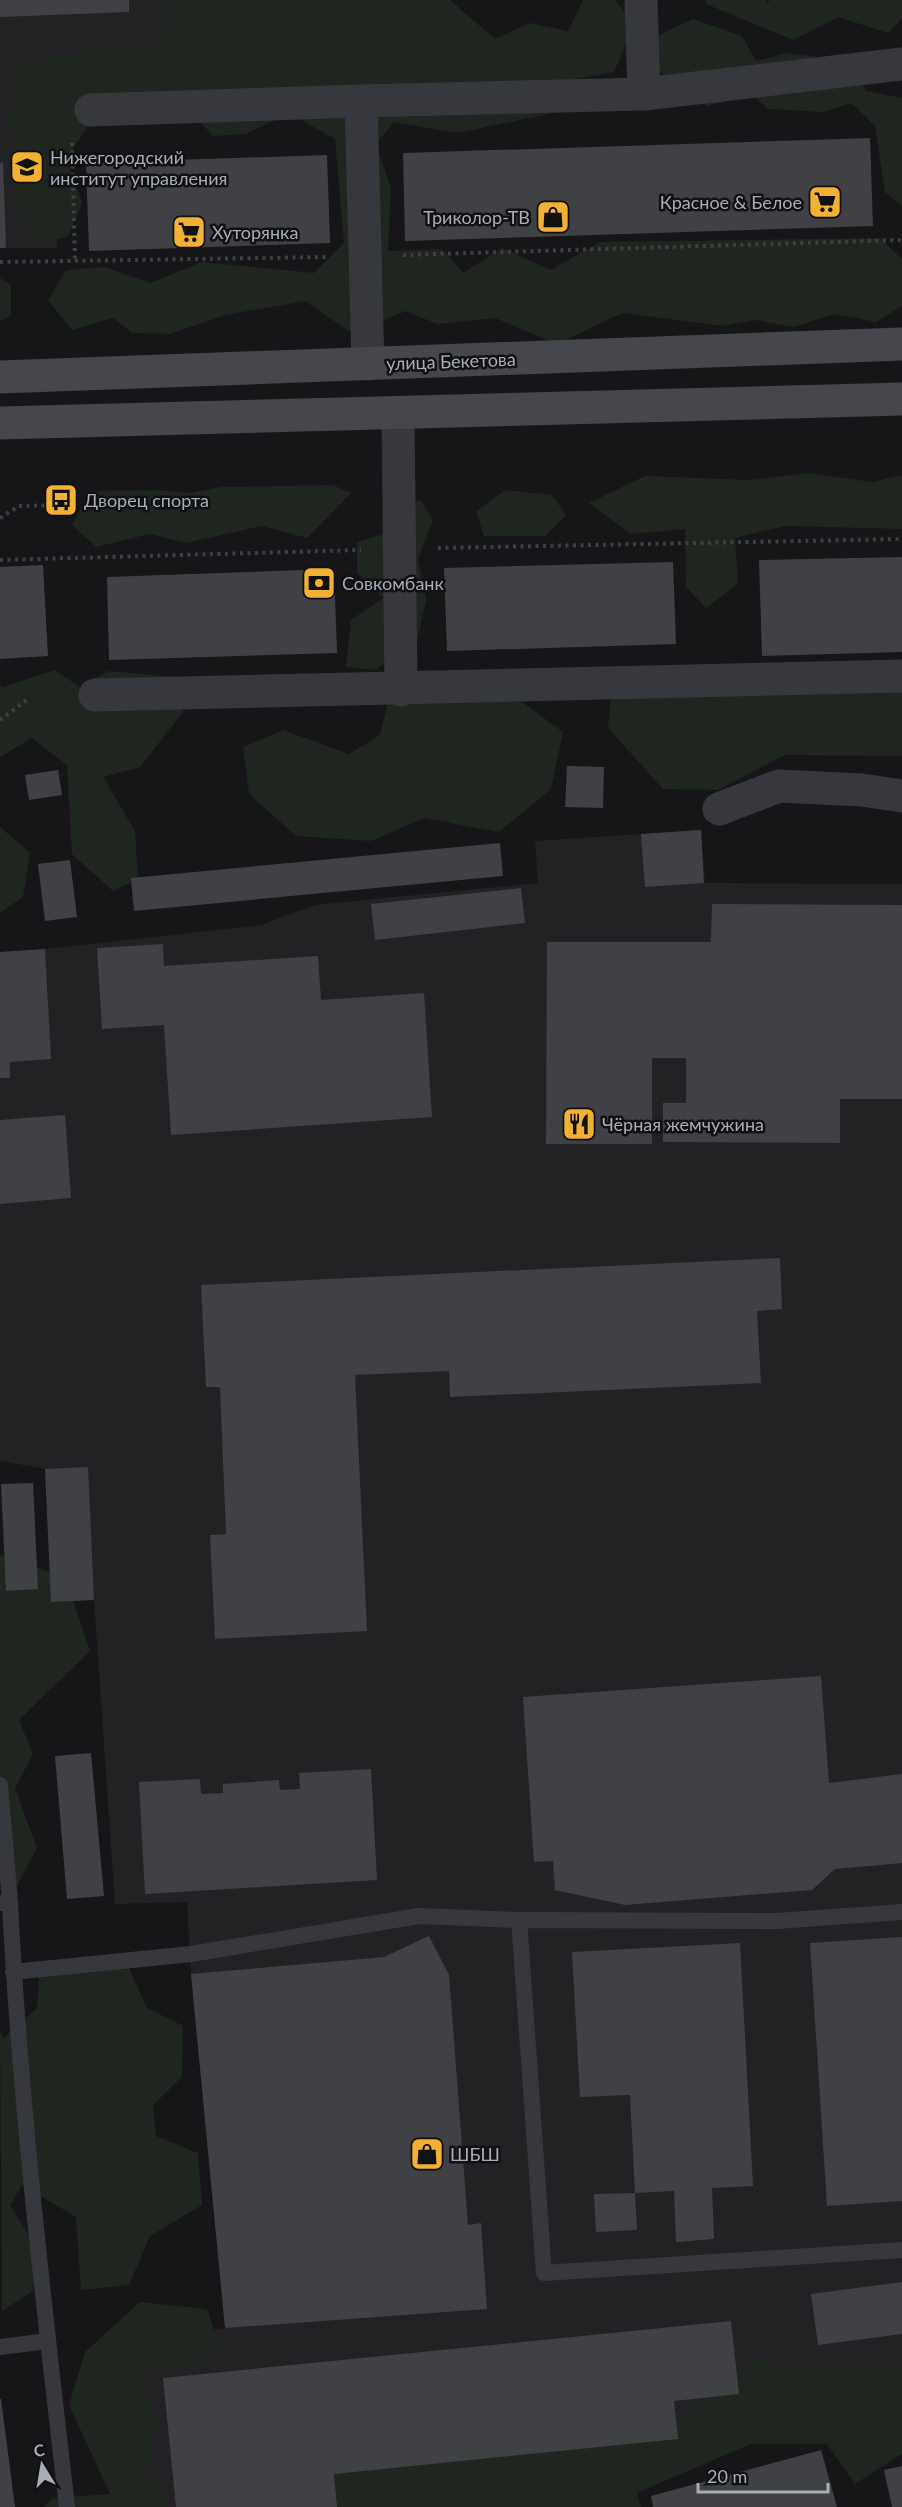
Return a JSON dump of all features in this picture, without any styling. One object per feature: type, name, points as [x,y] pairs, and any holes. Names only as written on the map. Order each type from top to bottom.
[{"type":"main road","name":"улица Бекетова","points":[[0,377],[902,344]]},
{"type":"main road","points":[[0,423],[902,399]]},
{"type":"street","points":[[641,0],[644,94]]},
{"type":"street","points":[[91,110],[644,94],[902,64]]},
{"type":"street","points":[[361,101],[368,364]]},
{"type":"street","points":[[398,414],[401,690]]},
{"type":"street","points":[[95,695],[401,690],[902,676]]},
{"type":"street","points":[[719,809],[779,786],[862,790],[902,796]]},
{"type":"lane","points":[[0,1785],[5,1902],[48,2341],[67,2507]]},
{"type":"lane","points":[[13,1972],[191,1954],[418,1916],[519,1920],[777,1921],[902,1912]]},
{"type":"lane","points":[[519,1920],[544,2272],[902,2250]]},
{"type":"lane","points":[[0,2347],[48,2341]]},
{"type":"path","points":[[75,260],[72,134],[91,110]]},
{"type":"path","points":[[0,262],[366,256],[902,240]]},
{"type":"path","points":[[0,518],[19,506],[60,505]]},
{"type":"path","points":[[0,560],[902,539]]},
{"type":"path","points":[[0,720],[28,699]]},
{"type":"shaded area","name":"Нижегородский институт управления","points":[[0,0],[337,0],[201,80],[53,85],[57,248],[0,248]]},
{"type":"shaded area","points":[[176,0],[450,0],[495,39],[529,23],[568,31],[583,0],[615,0],[634,26],[614,72],[569,80],[557,112],[458,133],[394,122],[376,144],[391,188],[388,251],[442,249],[463,273],[502,248],[551,270],[600,242],[880,238],[902,259],[902,306],[876,322],[833,314],[794,327],[754,320],[723,326],[622,313],[557,344],[495,318],[437,324],[406,311],[352,333],[305,301],[225,315],[170,334],[132,333],[113,318],[72,330],[48,300],[66,270],[104,267],[150,283],[202,262],[314,273],[344,243],[335,139],[289,113],[246,134],[213,136],[181,101],[93,119],[66,159],[82,203],[68,236],[42,245],[11,198],[24,164],[9,124],[15,68],[104,45],[161,52],[166,10]]},
{"type":"shaded area","points":[[705,0],[766,0],[767,3],[770,0],[902,0],[902,18],[888,33],[838,17],[793,40],[706,4]]},
{"type":"shaded area","points":[[693,19],[742,36],[756,61],[787,53],[849,61],[866,91],[902,98],[902,206],[885,192],[875,126],[851,103],[823,112],[768,109],[753,95],[707,106],[655,69],[655,37]]},
{"type":"shaded area","points":[[0,278],[11,285],[11,316],[0,321]]},
{"type":"shaded area","points":[[809,473],[872,482],[902,475],[902,529],[785,526],[735,538],[738,584],[706,608],[686,587],[685,529],[631,534],[589,503],[645,476],[749,480]]},
{"type":"shaded area","points":[[333,485],[351,493],[307,538],[262,526],[186,543],[150,534],[96,547],[72,525],[90,491],[158,490],[190,493],[221,487]]},
{"type":"shaded area","points":[[505,490],[552,495],[566,515],[545,536],[484,536],[476,511]]},
{"type":"shaded area","points":[[421,501],[433,520],[418,559],[426,600],[417,641],[375,670],[346,667],[351,620],[384,598],[357,573],[357,542],[390,532],[393,502]]},
{"type":"shaded area","points":[[902,664],[902,756],[785,755],[718,790],[663,789],[608,728],[612,679]]},
{"type":"shaded area","points":[[55,670],[81,688],[108,671],[176,677],[183,712],[140,767],[103,777],[135,831],[138,879],[113,891],[72,854],[67,765],[32,738],[0,757],[0,685],[3,687]]},
{"type":"shaded area","points":[[511,694],[563,732],[551,789],[499,832],[424,818],[371,841],[296,836],[249,794],[243,747],[283,730],[349,754],[380,735],[388,703]]},
{"type":"shaded area","points":[[0,827],[30,853],[23,897],[0,913]]},
{"type":"shaded area","points":[[701,830],[705,883],[902,884],[902,2383],[358,2507],[142,2507],[123,2341],[225,2328],[191,1974],[187,1902],[115,1904],[94,1600],[45,1469],[0,1461],[0,952],[261,925],[315,905],[538,883],[535,841]]},
{"type":"shaded area","points":[[0,1555],[65,1577],[90,1651],[19,1720],[33,1754],[15,1788],[37,1848],[15,1889],[0,1882]]},
{"type":"shaded area","points":[[40,1962],[126,1962],[147,2008],[183,2026],[182,2077],[153,2105],[156,2136],[198,2153],[202,2205],[150,2236],[129,2285],[81,2290],[76,2217],[22,2185],[10,2205],[37,2249],[33,2291],[2,2311],[0,2028],[3,2039],[37,2008]]},
{"type":"shaded area","points":[[140,2302],[207,2309],[218,2342],[186,2369],[143,2372],[157,2424],[146,2472],[166,2501],[166,2507],[44,2507],[53,2498],[110,2494],[69,2405],[85,2352]]},
{"type":"shaded area","points":[[758,2359],[800,2372],[902,2365],[902,2454],[855,2484],[827,2444],[751,2444],[637,2493],[641,2507],[326,2507],[321,2476],[351,2443],[594,2441],[689,2413]]},
{"type":"building","points":[[0,0],[129,0],[129,12],[0,17]]},
{"type":"building","points":[[870,138],[873,226],[405,241],[403,153]]},
{"type":"building","points":[[327,155],[330,243],[89,251],[86,163]]},
{"type":"building","points":[[3,162],[6,248],[0,248],[0,163]]},
{"type":"building","points":[[902,557],[902,652],[762,656],[759,560]]},
{"type":"building","points":[[673,562],[676,644],[447,651],[444,568]]},
{"type":"building","points":[[43,565],[48,656],[0,659],[0,567]]},
{"type":"building","points":[[334,569],[337,653],[109,660],[107,577]]},
{"type":"building","points":[[567,766],[604,767],[603,808],[565,807]]},
{"type":"building","points":[[58,770],[62,795],[29,800],[25,775]]},
{"type":"building","points":[[701,830],[704,883],[645,887],[641,834]]},
{"type":"building","points":[[500,843],[503,876],[134,911],[131,878]]},
{"type":"building","points":[[70,860],[77,917],[45,921],[38,864]]},
{"type":"building","points":[[521,888],[525,923],[375,940],[371,904]]},
{"type":"building","points":[[712,904],[902,905],[902,1099],[840,1099],[840,1143],[663,1142],[663,1103],[686,1103],[686,1058],[652,1058],[652,1144],[546,1144],[547,942],[711,942]]},
{"type":"building","points":[[163,944],[164,966],[318,956],[321,1000],[424,993],[432,1117],[171,1135],[164,1025],[102,1029],[97,948]]},
{"type":"building","points":[[45,949],[51,1059],[10,1062],[10,1078],[0,1078],[0,952]]},
{"type":"building","points":[[65,1115],[71,1198],[0,1204],[0,1120]]},
{"type":"building","points":[[780,1258],[782,1309],[757,1311],[761,1383],[450,1397],[449,1371],[355,1375],[367,1631],[215,1639],[210,1535],[226,1534],[220,1387],[206,1387],[201,1285]]},
{"type":"building","points":[[88,1467],[94,1600],[51,1602],[45,1469]]},
{"type":"building","points":[[33,1483],[38,1589],[6,1591],[1,1484]]},
{"type":"building","points":[[821,1676],[829,1783],[902,1774],[902,1863],[835,1869],[812,1890],[625,1905],[555,1890],[553,1861],[534,1862],[523,1697]]},
{"type":"building","points":[[91,1753],[104,1896],[67,1899],[55,1756]]},
{"type":"building","points":[[371,1769],[377,1880],[145,1894],[139,1782],[200,1779],[201,1794],[223,1793],[223,1784],[279,1780],[280,1790],[300,1789],[299,1773]]},
{"type":"building","points":[[429,1936],[449,1975],[468,2225],[481,2223],[487,2309],[225,2328],[191,1974],[384,1957]]},
{"type":"building","points":[[902,1937],[902,2201],[827,2206],[810,1943]]},
{"type":"building","points":[[740,1943],[753,2186],[712,2188],[714,2239],[676,2242],[674,2191],[635,2193],[630,2095],[580,2097],[572,1952]]},
{"type":"building","points":[[635,2193],[637,2230],[596,2232],[594,2194]]},
{"type":"building","points":[[902,2282],[902,2334],[818,2345],[811,2294]]},
{"type":"building","points":[[731,2321],[739,2394],[674,2401],[678,2439],[334,2474],[337,2507],[176,2507],[163,2378]]},
{"type":"building","points":[[1,2399],[15,2507],[0,2507]]},
{"type":"building","points":[[821,2450],[837,2507],[653,2507],[651,2496]]},
{"type":"building","points":[[902,2466],[902,2507],[892,2507],[884,2470]]},
{"type":"place","name":"Нижегородский институт управления","points":[[27,167]]},
{"type":"place","name":"Красное & Белое","points":[[825,202]]},
{"type":"place","name":"Триколор-ТВ","points":[[553,217]]},
{"type":"place","name":"Хуторянка","points":[[189,232]]},
{"type":"place","name":"Дворец спорта","points":[[61,500]]},
{"type":"place","name":"Совкомбанк","points":[[319,583]]},
{"type":"place","name":"Чёрная жемчужина","points":[[579,1124]]},
{"type":"place","name":"ШБШ","points":[[427,2154]]}]
